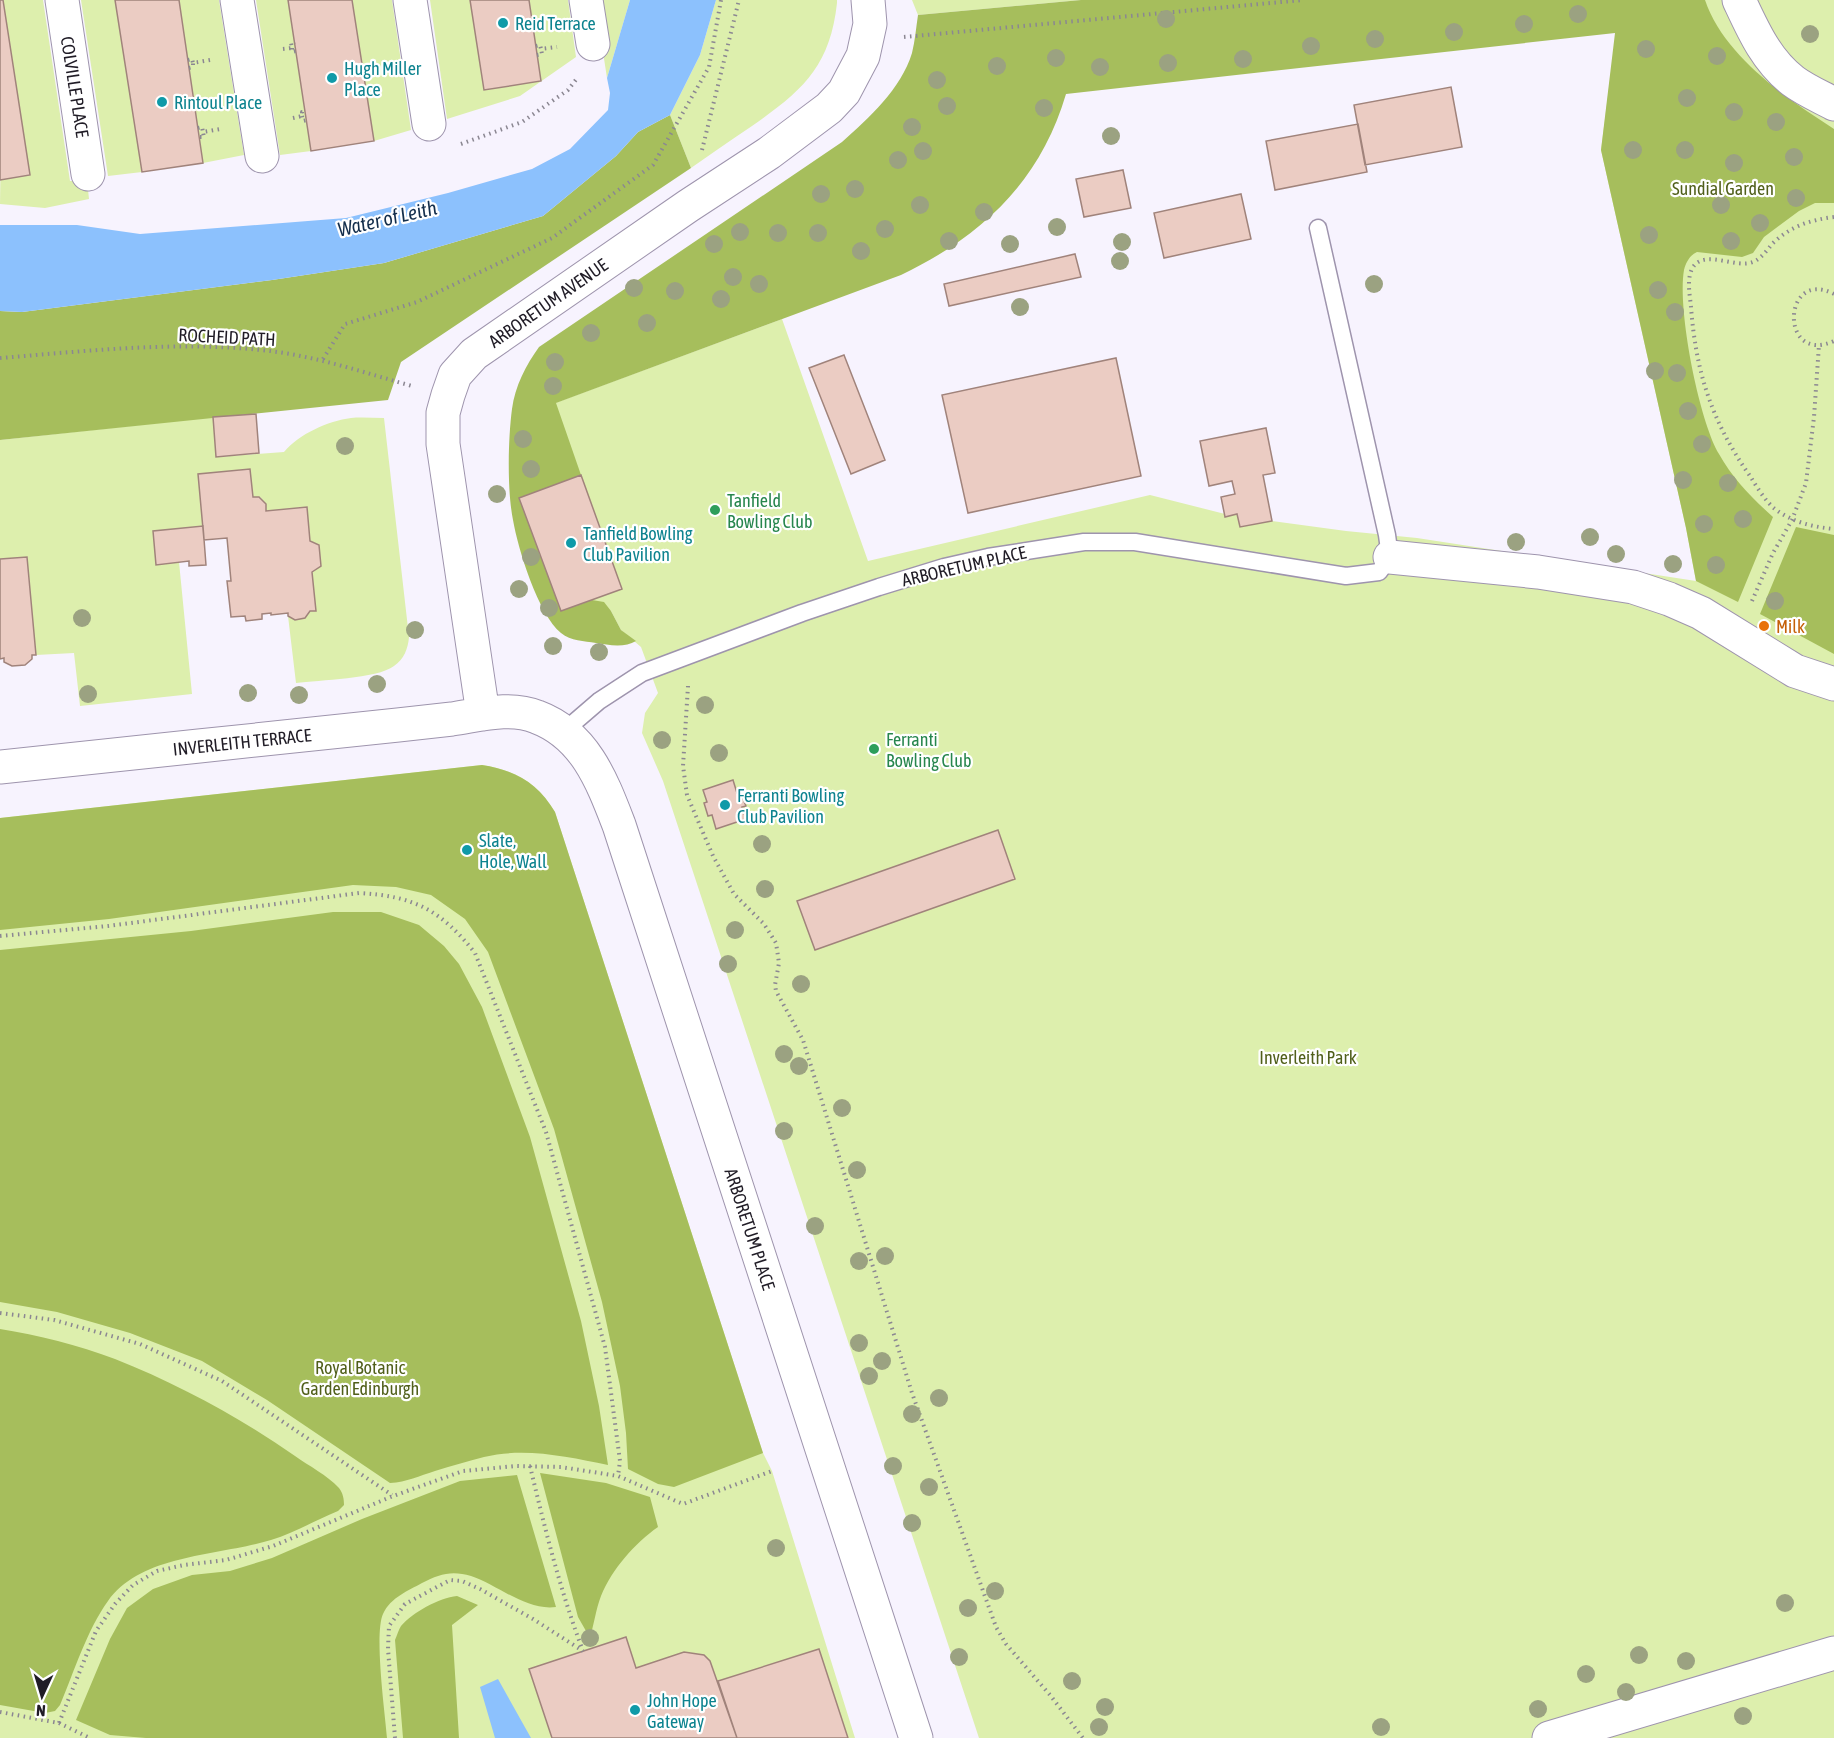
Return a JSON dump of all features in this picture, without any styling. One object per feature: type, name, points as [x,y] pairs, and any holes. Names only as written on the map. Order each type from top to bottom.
[{"type":"street","name":"COLVILLE PLACE","points":[[62,0],[88,174]]},
{"type":"street","points":[[237,0],[262,156]]},
{"type":"street","points":[[410,0],[429,124]]},
{"type":"street","points":[[586,0],[593,44]]},
{"type":"street","name":"ARBORETUM AVENUE","points":[[483,714],[444,459],[443,412],[455,375],[474,354],[688,206],[769,153],[829,108],[844,92],[856,73],[868,39],[870,24],[868,0]]},
{"type":"street","points":[[1739,0],[1762,46],[1774,63],[1794,82],[1834,104]]},
{"type":"street","points":[[1390,557],[1527,570],[1633,587],[1670,598],[1738,634],[1795,671],[1834,684]]},
{"type":"street","name":"ARBORETUM PLACE","points":[[483,714],[503,711],[524,713],[544,720],[563,732],[591,762],[619,825],[916,1738]]},
{"type":"street","name":"INVERLEITH TERRACE","points":[[0,767],[414,724],[483,714]]},
{"type":"street","points":[[1549,1738],[1834,1653]]},
{"type":"lane","points":[[1318,228],[1390,557]]},
{"type":"lane","name":"ARBORETUM PLACE","points":[[563,732],[599,701],[642,673],[802,613],[944,567],[988,557],[1072,544],[1135,542],[1346,576],[1379,572],[1390,557]]},
{"type":"path","points":[[323,359],[345,324],[417,302],[552,238],[653,165],[709,67],[721,0]]},
{"type":"path","points":[[702,151],[739,0]]},
{"type":"path","points":[[868,39],[935,36],[1303,0]]},
{"type":"path","points":[[295,42],[291,43],[290,48],[292,52],[296,51]]},
{"type":"path","points":[[429,124],[432,150],[454,146],[522,122],[568,90],[584,70],[593,44]]},
{"type":"path","points":[[536,46],[540,45],[543,49],[542,54],[537,55]]},
{"type":"path","points":[[188,60],[192,59],[194,63],[193,67],[189,68]]},
{"type":"path","points":[[302,115],[303,121],[307,120]]},
{"type":"path","points":[[198,129],[202,127],[205,132],[204,137],[200,137]]},
{"type":"path","points":[[1834,217],[1801,224],[1788,231],[1752,262],[1741,265],[1710,259],[1701,261],[1694,266],[1689,284],[1701,377],[1710,405],[1733,453],[1773,508],[1792,520],[1834,529]]},
{"type":"path","points":[[1834,294],[1817,290],[1807,292],[1799,299],[1792,319],[1800,337],[1809,343],[1819,345],[1834,341]]},
{"type":"path","points":[[1738,634],[1773,553],[1792,520],[1806,483],[1819,345]]},
{"type":"path","name":"ROCHEID PATH","points":[[0,358],[189,346],[262,350],[323,359],[448,395]]},
{"type":"path","points":[[688,656],[683,766],[687,795],[713,856],[734,894],[764,924],[776,943],[779,963],[776,991],[803,1040],[912,1392],[996,1627],[1006,1644],[1083,1738]]},
{"type":"path","points":[[0,936],[108,926],[359,893],[386,894],[413,901],[438,916],[459,933],[475,953],[546,1132],[605,1347],[620,1461],[618,1476]]},
{"type":"path","points":[[0,1313],[54,1320],[140,1344],[222,1381],[393,1496]]},
{"type":"path","points":[[395,1738],[388,1649],[389,1626],[405,1604],[450,1580],[462,1581],[480,1589],[583,1651],[562,1594],[530,1466]]},
{"type":"path","points":[[59,1723],[96,1632],[115,1604],[133,1585],[157,1571],[226,1560],[273,1546],[393,1496],[463,1471],[530,1466],[561,1467],[618,1476],[683,1504],[772,1471]]},
{"type":"path","points":[[0,1712],[59,1723],[90,1738]]},
{"type":"green space","points":[[3,0],[43,0],[70,181],[87,180],[89,199],[45,208],[0,204]]},
{"type":"green space","points":[[81,0],[115,0],[142,172],[108,176]]},
{"type":"green space","points":[[179,0],[219,0],[244,155],[203,163]]},
{"type":"green space","points":[[256,0],[288,0],[311,151],[280,155]]},
{"type":"green space","points":[[352,0],[392,0],[411,130],[374,141]]},
{"type":"green space","points":[[430,0],[470,0],[484,90],[541,81],[529,0],[568,0],[576,57],[520,96],[447,119]]},
{"type":"green space","points":[[595,0],[630,0],[607,78]]},
{"type":"green space","points":[[716,0],[837,0],[837,3],[828,44],[811,75],[799,89],[770,113],[691,168],[670,115],[700,55]]},
{"type":"green space","points":[[912,0],[1081,0],[918,15]]},
{"type":"green space","name":"Sundial Garden","points":[[1081,0],[1705,0],[1726,39],[1759,74],[1796,104],[1834,129],[1834,203],[1815,203],[1799,211],[1764,237],[1753,253],[1742,257],[1697,252],[1689,259],[1684,270],[1684,310],[1691,364],[1711,438],[1724,463],[1737,480],[1773,517],[1738,602],[1696,581],[1601,150],[1615,33],[1066,94],[1041,154],[1024,180],[982,224],[930,260],[901,275],[556,403],[581,475],[519,498],[561,611],[592,600],[604,602],[621,630],[636,641],[627,645],[611,645],[569,638],[561,633],[544,611],[530,580],[511,508],[509,449],[513,400],[522,376],[539,347],[842,142],[873,113],[900,79],[912,53],[918,15]]},
{"type":"green space","name":"Inverleith Park","points":[[1607,0],[1834,0],[1834,1738],[979,1738],[663,781],[642,733],[645,713],[658,693],[641,647],[621,630],[611,611],[592,600],[561,611],[519,498],[580,475],[555,403],[782,319],[868,561],[1150,495],[1225,514],[1226,517],[1237,514],[1240,527],[1272,521],[1417,538],[1696,581],[1601,150],[1616,33]]},
{"type":"green space","points":[[670,115],[691,168],[401,362],[388,400],[0,440],[0,311],[22,312],[272,280],[384,263],[543,216],[616,156],[638,132]]},
{"type":"green space","points":[[213,417],[217,457],[284,452],[290,445],[314,429],[333,422],[351,418],[384,418],[409,637],[405,653],[394,666],[375,674],[296,683],[288,616],[295,620],[305,618],[310,611],[316,611],[312,572],[321,566],[310,541],[307,507],[266,511],[266,504],[260,497],[253,497],[249,469],[198,474],[203,526],[179,562],[192,694],[80,706],[74,653],[36,655],[27,557],[0,559],[0,440]]},
{"type":"green space","points":[[1796,527],[1834,535],[1834,654],[1760,614]]},
{"type":"green space","name":"Royal Botanic Garden Edinburgh","points":[[482,765],[515,774],[541,793],[555,812],[763,1453],[772,1471],[855,1738],[0,1738],[0,818]]},
{"type":"green space","points":[[482,765],[515,774],[541,793],[555,812],[763,1453],[674,1487],[658,1484],[628,1469],[620,1386],[602,1302],[554,1129],[488,952],[465,919],[431,895],[396,887],[353,885],[109,919],[0,930],[0,818]]},
{"type":"green space","points":[[333,912],[381,912],[419,925],[444,946],[459,964],[482,1007],[530,1137],[581,1321],[599,1406],[608,1465],[546,1454],[499,1454],[390,1483],[267,1400],[202,1361],[130,1333],[57,1312],[0,1302],[0,950],[191,931]]},
{"type":"green space","points":[[0,1329],[58,1341],[101,1354],[185,1390],[252,1428],[323,1475],[339,1488],[344,1501],[344,1505],[338,1511],[280,1537],[160,1565],[122,1586],[100,1612],[60,1705],[55,1711],[45,1713],[0,1705]]},
{"type":"green space","points":[[540,1473],[606,1483],[650,1497],[658,1527],[633,1549],[611,1576],[599,1601],[590,1638],[578,1617]]},
{"type":"green space","points":[[517,1475],[556,1607],[534,1605],[481,1580],[458,1573],[434,1577],[395,1599],[383,1614],[380,1638],[387,1738],[146,1738],[110,1735],[76,1720],[110,1639],[127,1608],[153,1589],[192,1575],[230,1571],[272,1558],[362,1519],[460,1481]]},
{"type":"green space","points":[[457,1596],[478,1605],[452,1625],[459,1738],[403,1738],[395,1640],[401,1626],[419,1611]]},
{"type":"water","name":"Water of Leith","points":[[630,0],[716,0],[700,55],[670,115],[638,132],[616,156],[543,216],[384,263],[272,280],[22,312],[0,311],[0,225],[77,225],[140,234],[346,218],[448,193],[532,169],[570,149],[608,110],[610,93],[607,78]]},
{"type":"water","points":[[498,1679],[531,1738],[495,1738],[480,1687]]},
{"type":"building","points":[[0,0],[3,0],[30,175],[0,180]]},
{"type":"building","name":"Rintoul Place","points":[[115,0],[179,0],[203,163],[142,172]]},
{"type":"building","name":"Hugh Miller Place","points":[[288,0],[352,0],[374,141],[311,151]]},
{"type":"building","name":"Reid Terrace","points":[[470,0],[529,0],[541,81],[484,90]]},
{"type":"building","points":[[1451,87],[1462,147],[1365,165],[1354,105]]},
{"type":"building","points":[[1358,124],[1367,172],[1275,190],[1266,141]]},
{"type":"building","points":[[1123,170],[1131,208],[1084,217],[1076,179]]},
{"type":"building","points":[[1241,194],[1251,239],[1164,258],[1154,213]]},
{"type":"building","points":[[1075,254],[1081,277],[949,306],[944,284]]},
{"type":"building","points":[[844,355],[885,460],[851,474],[809,368]]},
{"type":"building","points":[[1116,358],[1141,476],[968,513],[942,395]]},
{"type":"building","points":[[256,414],[259,453],[216,457],[213,417]]},
{"type":"building","points":[[1266,428],[1275,473],[1263,475],[1272,521],[1240,527],[1237,514],[1225,517],[1221,497],[1235,494],[1232,481],[1209,486],[1200,441]]},
{"type":"building","points":[[250,469],[253,497],[259,497],[266,504],[266,511],[307,507],[310,541],[319,545],[321,566],[312,572],[316,611],[310,611],[305,618],[295,620],[288,616],[288,613],[262,614],[262,619],[246,621],[245,616],[231,617],[227,581],[231,581],[227,538],[204,540],[198,474]]},
{"type":"building","name":"Tanfield Bowling Club Pavilion","points":[[581,475],[622,589],[561,611],[519,498]]},
{"type":"building","points":[[203,526],[206,565],[189,566],[189,561],[156,565],[153,531]]},
{"type":"building","points":[[27,557],[36,655],[32,655],[32,659],[25,665],[12,666],[4,662],[4,658],[0,659],[0,559]]},
{"type":"building","name":"Ferranti Bowling Club Pavilion","points":[[733,780],[737,793],[741,792],[746,806],[742,807],[746,819],[716,829],[712,815],[708,816],[703,790]]},
{"type":"building","points":[[998,830],[1015,879],[815,950],[797,901]]},
{"type":"building","name":"John Hope Gateway","points":[[626,1637],[636,1668],[684,1652],[704,1655],[710,1661],[737,1738],[552,1738],[529,1669]]},
{"type":"building","points":[[819,1649],[848,1738],[737,1738],[718,1681]]},
{"type":"place","name":"Reid Terrace","points":[[503,23]]},
{"type":"place","name":"Hugh Miller Place","points":[[332,78]]},
{"type":"place","name":"Rintoul Place","points":[[162,102]]},
{"type":"place","name":"Tanfield Bowling Club","points":[[715,510]]},
{"type":"place","name":"Tanfield Bowling Club Pavilion","points":[[571,543]]},
{"type":"place","name":"Milk","points":[[1764,626]]},
{"type":"place","name":"Ferranti Bowling Club","points":[[874,749]]},
{"type":"place","name":"Ferranti Bowling Club Pavilion","points":[[725,805]]},
{"type":"place","name":"Slate, Hole, Wall","points":[[467,850]]},
{"type":"place","name":"John Hope Gateway","points":[[635,1710]]}]
